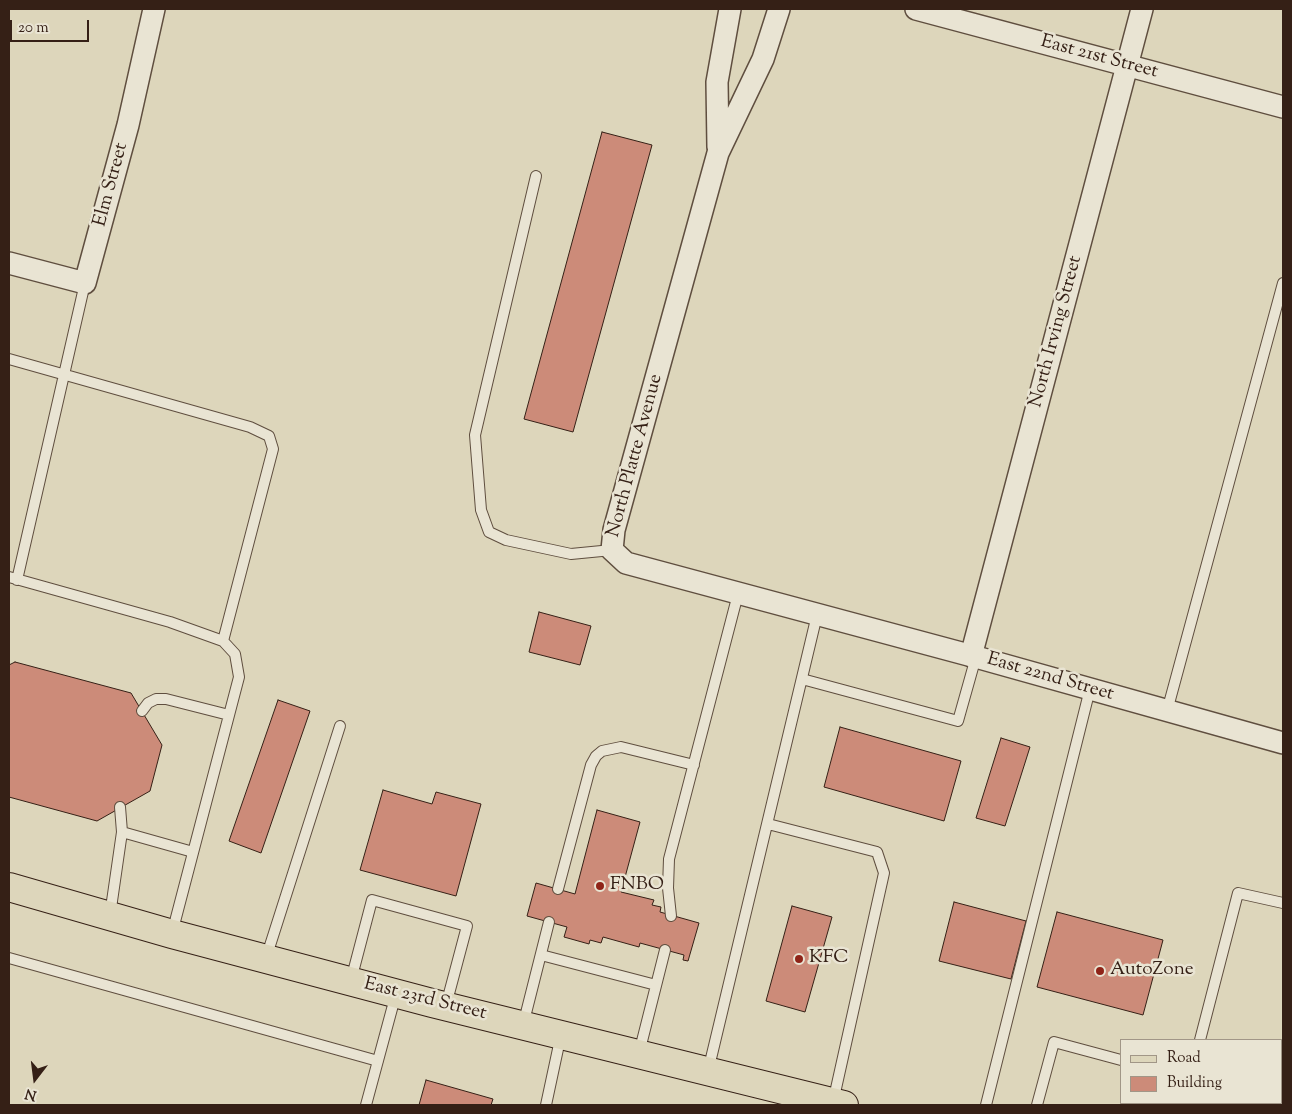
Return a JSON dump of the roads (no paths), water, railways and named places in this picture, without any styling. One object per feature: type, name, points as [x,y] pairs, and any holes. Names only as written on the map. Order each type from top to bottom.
[{"type":"main road","name":"East 23rd Street","points":[[9,887],[172,934],[396,993],[839,1104]]},
{"type":"street","name":"Elm Street","points":[[85,283],[128,125],[154,9]]},
{"type":"street","name":"North Platte Avenue","points":[[718,153],[717,82],[730,9]]},
{"type":"street","name":"North Platte Avenue","points":[[779,9],[763,59],[718,153],[614,530],[612,550],[626,563],[817,615]]},
{"type":"street","name":"East 21st Street","points":[[916,9],[1283,107]]},
{"type":"street","name":"North Irving Street","points":[[973,657],[1142,9]]},
{"type":"street","points":[[9,263],[85,283]]},
{"type":"street","name":"East 22nd Street","points":[[817,615],[1283,743]]},
{"type":"lane","points":[[536,176],[474,435],[482,510],[489,532],[506,540],[571,554],[612,550]]},
{"type":"lane","points":[[85,283],[13,579],[170,622],[223,641],[235,654],[240,677],[172,934]]},
{"type":"lane","points":[[1167,711],[1283,283]]},
{"type":"lane","points":[[9,358],[250,427],[269,436],[273,448],[223,641]]},
{"type":"lane","points":[[671,916],[668,888],[669,859],[738,594]]},
{"type":"lane","points":[[708,1072],[817,615]]},
{"type":"lane","points":[[802,679],[958,721],[973,657]]},
{"type":"lane","points":[[986,1105],[1090,689]]},
{"type":"lane","points":[[142,711],[148,703],[156,699],[166,699],[230,715]]},
{"type":"lane","points":[[266,959],[340,726]]},
{"type":"lane","points":[[558,889],[591,764],[596,756],[602,751],[620,747],[694,765]]},
{"type":"lane","points":[[110,916],[122,832],[120,808]]},
{"type":"lane","points":[[768,824],[877,852],[884,873],[839,1104]]},
{"type":"lane","points":[[122,832],[193,852]]},
{"type":"lane","points":[[1200,1039],[1238,893],[1283,903]]},
{"type":"lane","points":[[351,981],[372,900],[467,926],[446,1006]]},
{"type":"lane","points":[[523,1025],[549,922]]},
{"type":"lane","points":[[638,1054],[665,950]]},
{"type":"lane","points":[[541,955],[656,985]]},
{"type":"lane","points":[[9,958],[378,1061]]},
{"type":"lane","points":[[366,1105],[396,993]]},
{"type":"lane","points":[[546,1105],[561,1035]]},
{"type":"lane","points":[[1037,1105],[1054,1042],[1120,1060]]},
{"type":"place","name":"FNBO","points":[[600,886]]},
{"type":"place","name":"KFC","points":[[799,959]]},
{"type":"place","name":"AutoZone","points":[[1100,971]]}]
